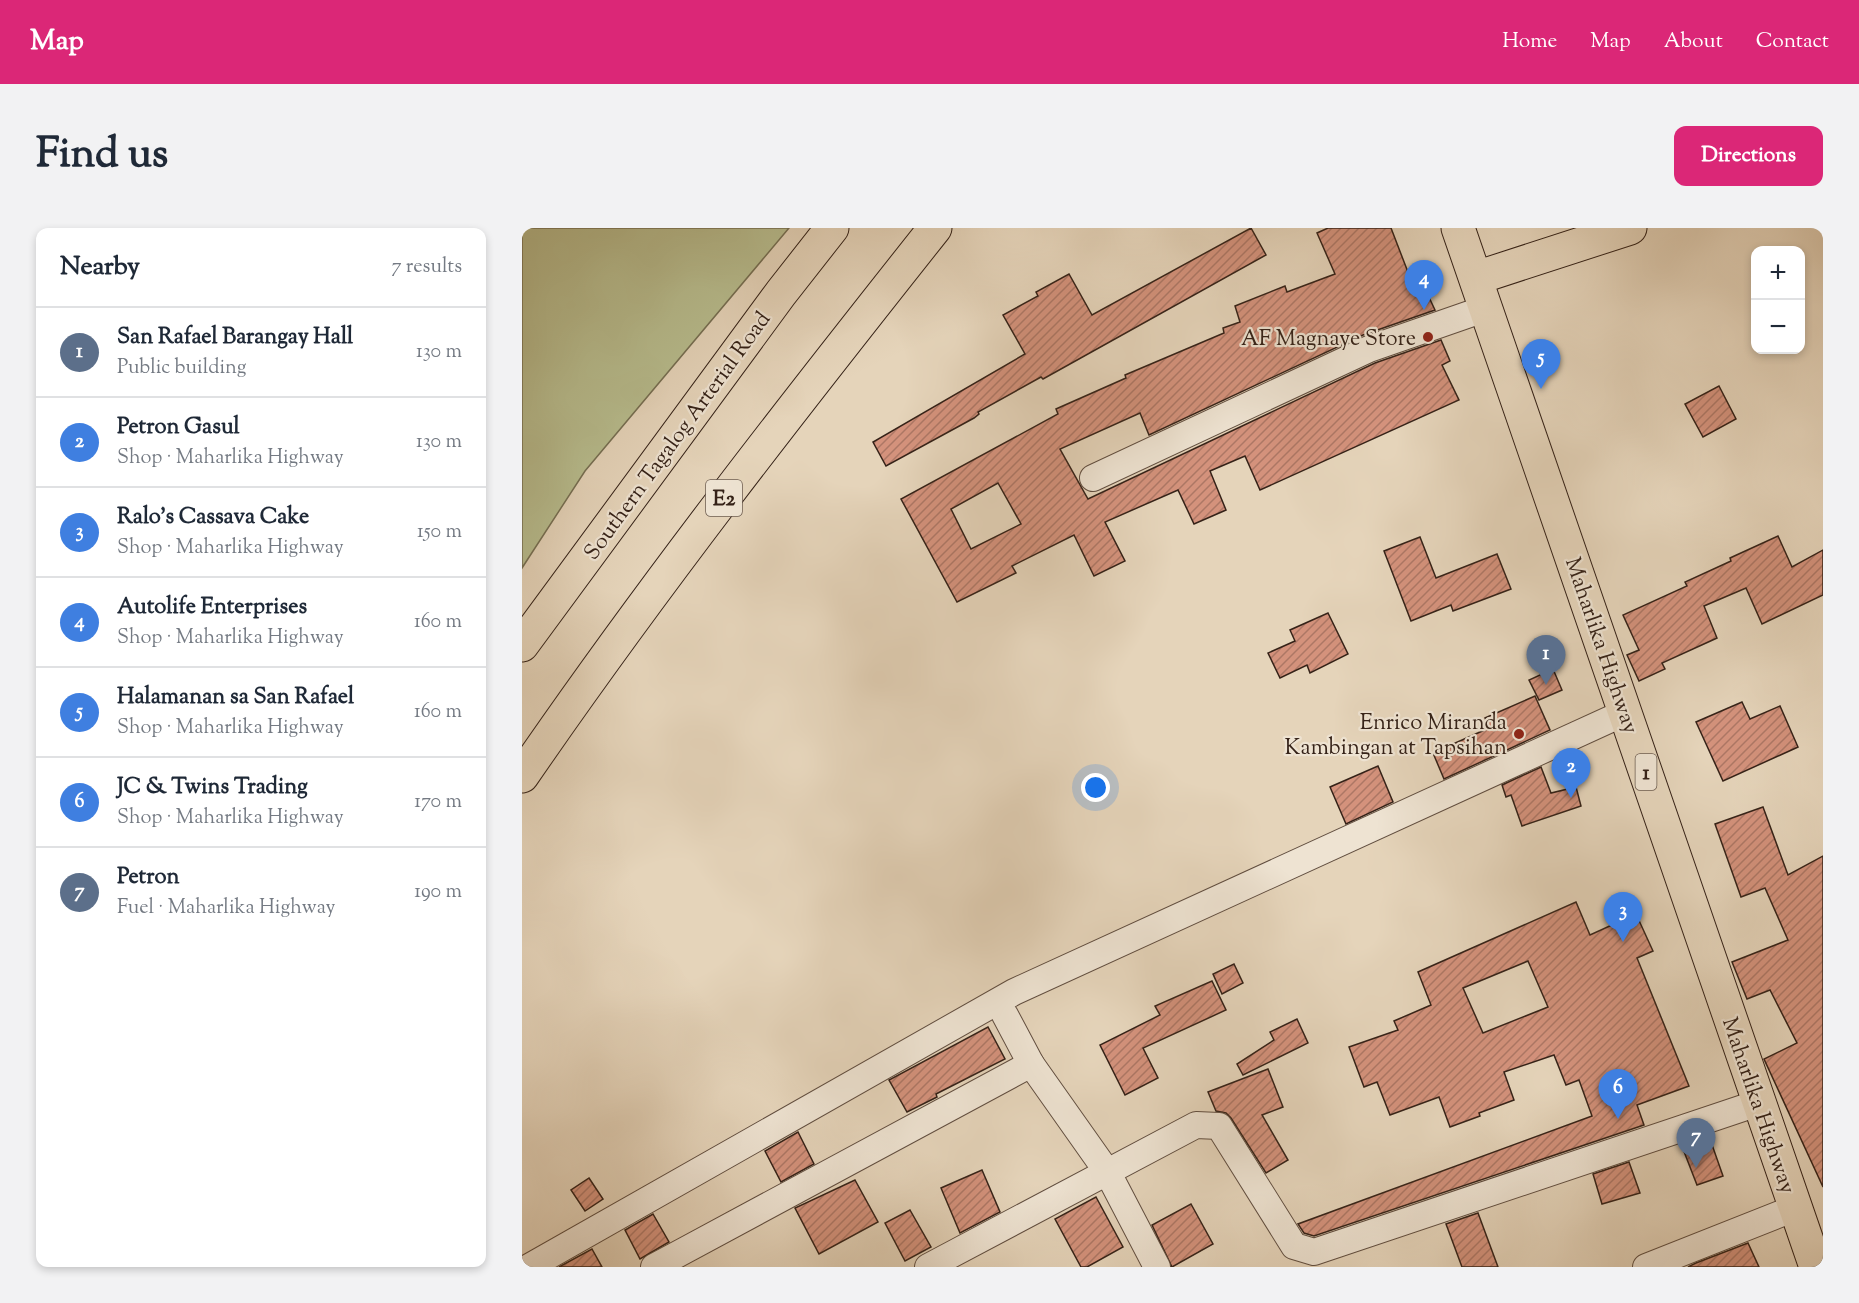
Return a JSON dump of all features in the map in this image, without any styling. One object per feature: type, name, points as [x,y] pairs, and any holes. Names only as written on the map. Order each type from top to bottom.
[{"type":"highway","name":"Southern Tagalog Arterial Road","points":[[522,645],[781,292],[832,228]]},
{"type":"highway","name":"E2","points":[[522,776],[613,644],[804,393],[935,228]]},
{"type":"highway","name":"Maharlika Highway","points":[[1458,228],[1816,1267]]},
{"type":"highway","points":[[1476,278],[1630,228]]},
{"type":"street","points":[[1093,478],[1369,349],[1487,308]]},
{"type":"street","points":[[529,1267],[1014,992],[1626,712]]},
{"type":"street","points":[[1005,1015],[1031,1064],[1108,1173],[1157,1267]]},
{"type":"street","points":[[654,1267],[1031,1064]]},
{"type":"street","points":[[928,1267],[1196,1125],[1219,1126],[1294,1246],[1314,1252],[1758,1103]]},
{"type":"street","points":[[1646,1267],[1795,1208]]},
{"type":"green space","points":[[522,228],[789,228],[585,471],[522,568]]},
{"type":"building","points":[[1251,228],[1266,255],[1043,379],[1041,377],[978,412],[979,414],[974,418],[886,466],[873,442],[1025,354],[1003,315],[1038,296],[1036,292],[1069,274],[1092,315]]},
{"type":"building","points":[[1328,228],[1391,228],[1411,280],[1419,276],[1435,310],[1363,335],[1149,435],[1140,413],[1060,449],[1088,499],[1375,363],[1441,340],[1450,361],[1442,365],[1459,400],[1260,490],[1245,456],[1210,471],[1226,510],[1194,524],[1178,490],[1105,522],[1125,561],[1094,576],[1074,535],[1012,566],[1016,573],[957,602],[901,499],[1058,414],[1056,409],[1126,378],[1125,375],[1224,333],[1223,328],[1240,322],[1235,306],[1285,286],[1287,292],[1335,274],[1317,233]],"holes":[[[998,483],[1021,524],[971,549],[951,509]]]},
{"type":"building","points":[[1719,386],[1736,419],[1703,437],[1685,404]]},
{"type":"building","points":[[1778,536],[1792,567],[1823,550],[1823,595],[1762,624],[1746,588],[1704,606],[1717,638],[1662,663],[1665,669],[1639,681],[1627,655],[1639,650],[1623,615],[1687,586],[1685,582]]},
{"type":"building","points":[[1420,537],[1436,578],[1497,554],[1511,589],[1453,611],[1451,605],[1411,621],[1384,551]]},
{"type":"building","points":[[1328,613],[1348,654],[1310,673],[1307,665],[1280,678],[1268,653],[1295,641],[1290,630]]},
{"type":"building","points":[[1553,669],[1562,690],[1539,700],[1529,680]]},
{"type":"building","points":[[1535,696],[1550,730],[1444,779],[1433,753],[1489,728],[1485,718]]},
{"type":"building","points":[[1742,702],[1750,719],[1780,706],[1798,747],[1723,781],[1696,722]]},
{"type":"building","points":[[1378,766],[1393,802],[1346,824],[1330,787]]},
{"type":"building","points":[[1541,767],[1551,793],[1576,787],[1581,806],[1522,826],[1511,795],[1506,797],[1502,785]]},
{"type":"building","points":[[1763,807],[1788,875],[1823,856],[1823,1187],[1764,1059],[1797,1043],[1770,990],[1747,999],[1732,962],[1788,940],[1765,888],[1741,897],[1715,824]]},
{"type":"building","points":[[1576,902],[1590,935],[1636,914],[1653,951],[1637,958],[1689,1086],[1637,1105],[1644,1125],[1314,1236],[1304,1233],[1298,1224],[1592,1116],[1579,1080],[1566,1085],[1554,1055],[1504,1072],[1514,1100],[1450,1127],[1439,1097],[1390,1115],[1377,1082],[1364,1087],[1349,1047],[1398,1030],[1394,1021],[1431,1005],[1418,972]],"holes":[[[1528,961],[1548,1007],[1483,1033],[1463,988]]]},
{"type":"building","points":[[1234,964],[1243,983],[1222,994],[1213,974]]},
{"type":"building","points":[[1212,981],[1226,1010],[1143,1048],[1158,1078],[1125,1095],[1100,1045],[1160,1015],[1155,1006]]},
{"type":"building","points":[[1297,1019],[1308,1043],[1243,1075],[1237,1064],[1274,1040],[1270,1032]]},
{"type":"building","points":[[988,1027],[1005,1059],[936,1094],[937,1097],[907,1112],[889,1080]]},
{"type":"building","points":[[1268,1069],[1283,1107],[1262,1115],[1288,1160],[1266,1173],[1231,1118],[1226,1113],[1216,1111],[1208,1092]]},
{"type":"building","points":[[798,1132],[814,1164],[781,1182],[765,1151]]},
{"type":"building","points":[[1710,1139],[1723,1176],[1697,1185],[1683,1149]]},
{"type":"building","points":[[1629,1162],[1640,1193],[1602,1204],[1593,1174]]},
{"type":"building","points":[[982,1170],[1000,1212],[960,1233],[941,1188]]},
{"type":"building","points":[[589,1178],[603,1199],[585,1211],[571,1190]]},
{"type":"building","points":[[855,1180],[878,1222],[819,1254],[795,1208]]},
{"type":"building","points":[[1096,1197],[1123,1247],[1087,1267],[1081,1267],[1055,1219]]},
{"type":"building","points":[[1191,1204],[1213,1244],[1172,1267],[1152,1225]]},
{"type":"building","points":[[910,1210],[931,1247],[905,1261],[885,1223]]},
{"type":"building","points":[[1478,1213],[1498,1267],[1462,1267],[1446,1224]]},
{"type":"building","points":[[653,1214],[669,1242],[640,1259],[625,1230]]},
{"type":"building","points":[[1748,1243],[1759,1267],[1688,1267],[1696,1263]]},
{"type":"building","points":[[592,1249],[602,1267],[559,1267]]},
{"type":"place","name":"Autolife Enterprises","points":[[1424,310]]},
{"type":"place","name":"AF Magnaye Store","points":[[1428,337]]},
{"type":"place","name":"Halamanan sa San Rafael","points":[[1541,389]]},
{"type":"place","name":"San Rafael Barangay Hall","points":[[1546,685]]},
{"type":"place","name":"Enrico Miranda Kambingan at Tapsihan","points":[[1519,734]]},
{"type":"place","name":"Petron Gasul","points":[[1571,798]]},
{"type":"place","name":"Ralo's Cassava Cake","points":[[1623,942]]},
{"type":"place","name":"JC & Twins Trading","points":[[1618,1119]]},
{"type":"place","name":"Petron","points":[[1696,1168]]}]
